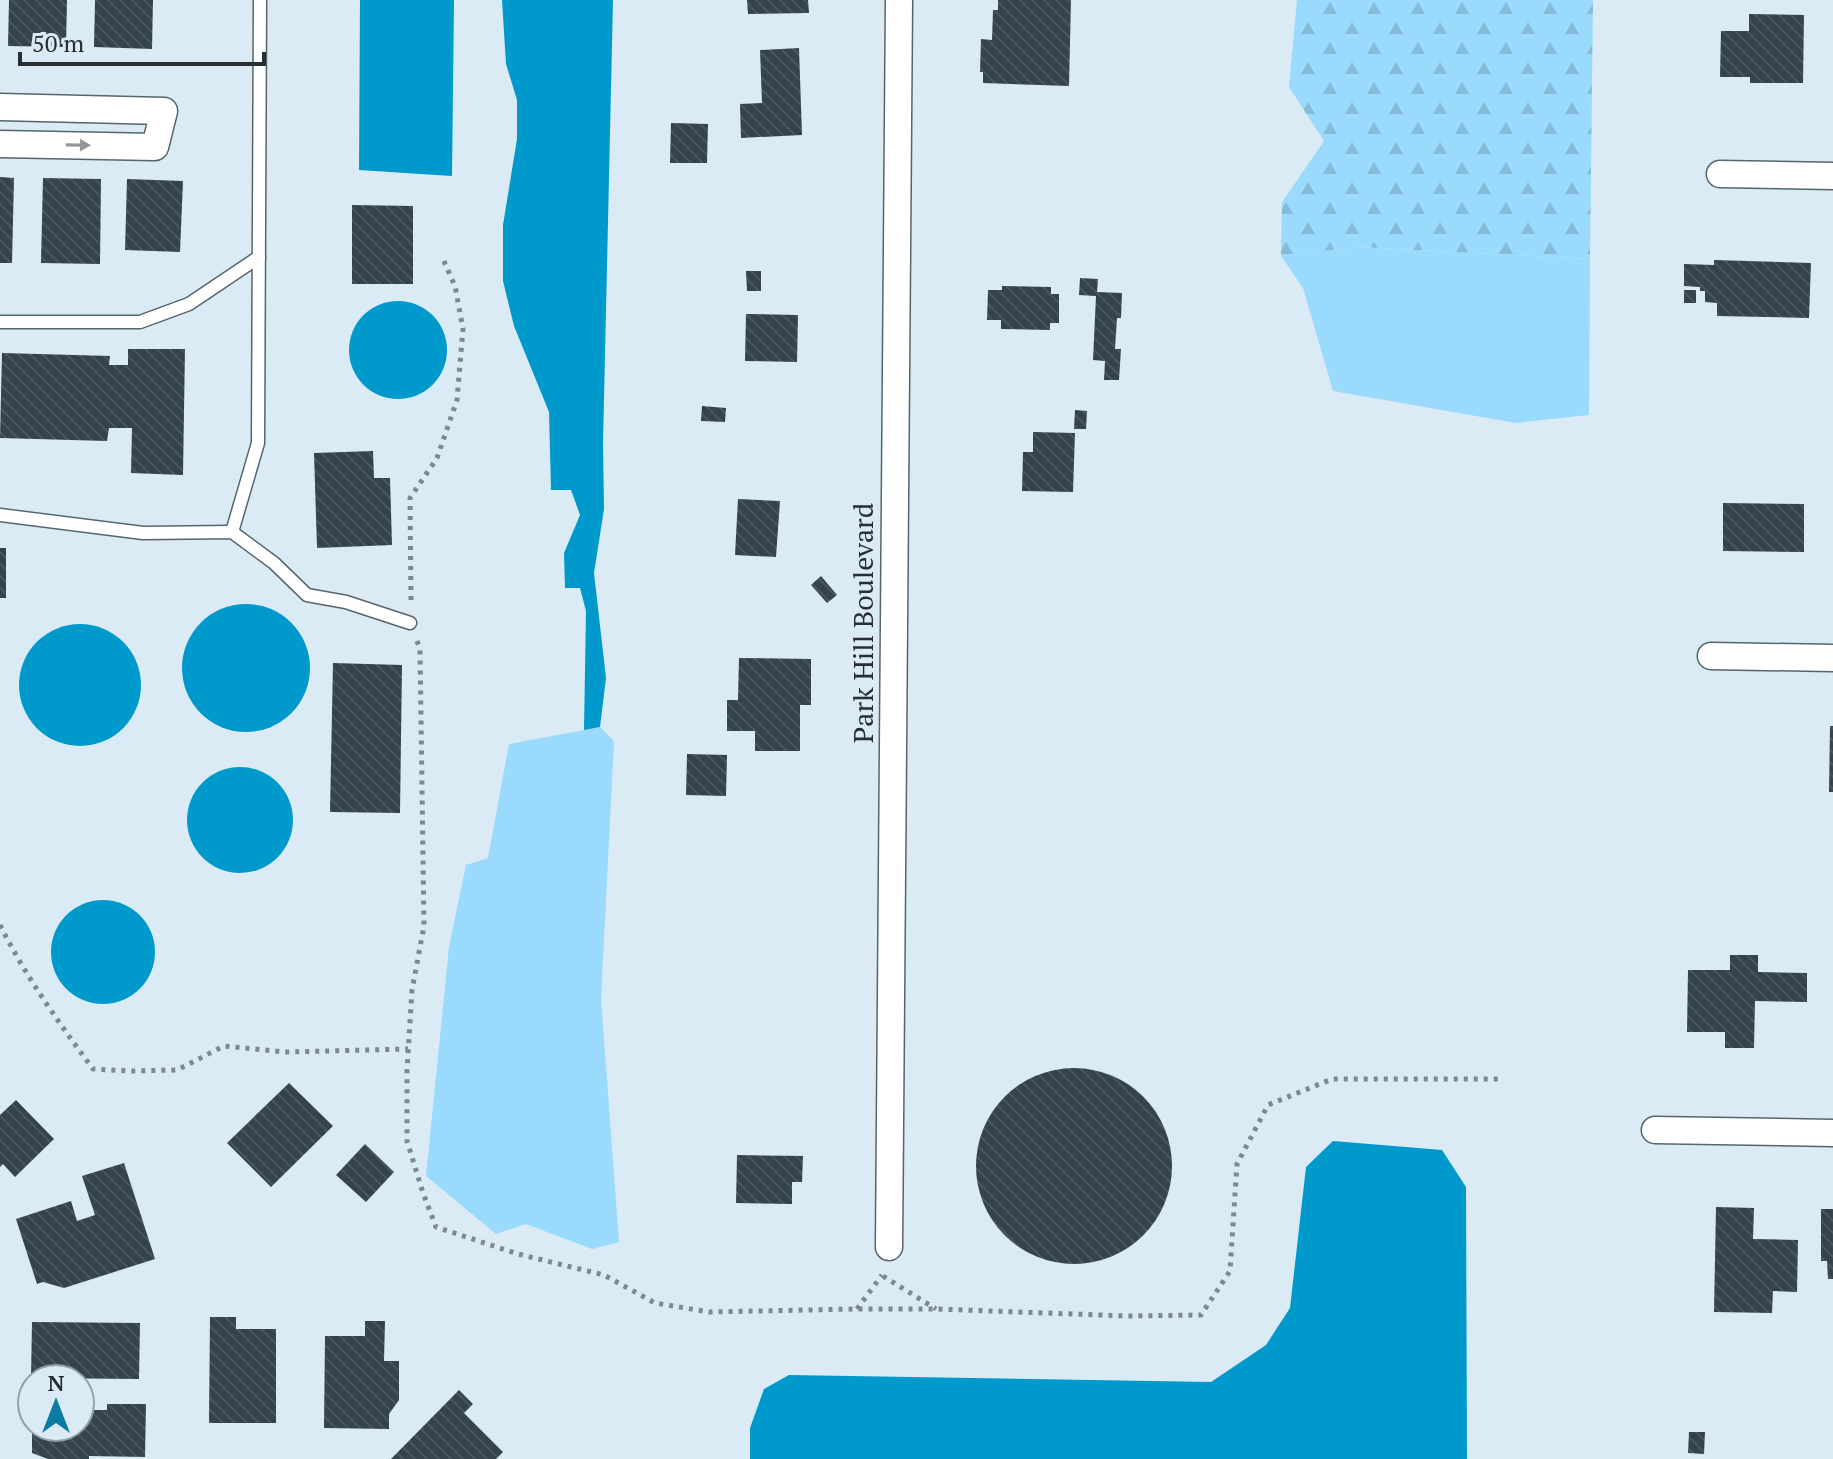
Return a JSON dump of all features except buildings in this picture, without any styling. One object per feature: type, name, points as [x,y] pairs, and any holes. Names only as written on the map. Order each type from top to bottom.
[{"type":"street","name":"Park Hill Boulevard","points":[[889,1247],[899,0]]},
{"type":"street","points":[[0,107],[164,111],[155,147],[0,144]]},
{"type":"street","points":[[1720,174],[1833,176]]},
{"type":"street","points":[[1711,656],[1833,658]]},
{"type":"street","points":[[1655,1130],[1833,1133]]},
{"type":"lane","points":[[232,532],[258,443],[260,0]]},
{"type":"lane","points":[[0,322],[140,322],[189,304],[259,257]]},
{"type":"lane","points":[[0,515],[143,533],[232,532],[274,563],[307,595],[346,602],[410,623]]},
{"type":"path","points":[[443,259],[455,286],[463,329],[457,400],[437,458],[410,498],[410,623],[420,649],[424,926],[412,990],[407,1141],[436,1227],[518,1254],[604,1275],[655,1303],[709,1312],[936,1309],[1127,1316],[1201,1315],[1230,1271],[1237,1164],[1268,1105],[1332,1079],[1498,1079]]},
{"type":"path","points":[[0,925],[19,962],[93,1069],[177,1070],[224,1046],[285,1052],[408,1049]]},
{"type":"path","points":[[857,1309],[882,1275],[889,1247]]},
{"type":"path","points":[[882,1275],[936,1309]]},
{"type":"green space","points":[[1297,0],[1593,0],[1590,259],[1358,247],[1281,256],[1282,202],[1324,141],[1289,87]]},
{"type":"green space","points":[[1358,247],[1590,259],[1589,415],[1516,423],[1333,391],[1303,288],[1281,256]]},
{"type":"green space","points":[[600,727],[614,741],[601,999],[619,1242],[592,1249],[526,1224],[496,1234],[426,1176],[449,947],[466,865],[488,858],[509,744]]},
{"type":"shaded area","points":[[360,0],[454,0],[452,176],[359,170]]},
{"type":"shaded area","points":[[502,0],[613,0],[604,509],[594,573],[606,678],[600,727],[584,730],[586,611],[580,588],[565,588],[564,553],[580,515],[571,490],[551,490],[549,412],[514,326],[503,281],[503,225],[517,139],[517,100],[506,64]]},
{"type":"shaded area","points":[[398,301],[417,305],[433,315],[443,331],[447,350],[443,369],[433,385],[417,395],[398,399],[379,395],[363,385],[353,369],[349,350],[353,331],[363,315],[379,305]]},
{"type":"shaded area","points":[[246,604],[271,609],[291,623],[305,643],[310,668],[305,693],[291,713],[271,727],[246,732],[221,727],[201,713],[187,693],[182,668],[187,643],[201,623],[221,609]]},
{"type":"shaded area","points":[[80,624],[103,629],[123,642],[136,662],[141,685],[136,708],[123,728],[103,741],[80,746],[57,741],[37,728],[24,708],[19,685],[24,662],[37,642],[57,629]]},
{"type":"shaded area","points":[[240,767],[260,771],[278,782],[289,800],[293,820],[289,840],[278,858],[260,869],[240,873],[220,869],[202,858],[191,840],[187,820],[191,800],[202,782],[220,771]]},
{"type":"shaded area","points":[[103,900],[123,904],[140,915],[151,932],[155,952],[151,972],[140,989],[123,1000],[103,1004],[83,1000],[66,989],[55,972],[51,952],[55,932],[66,915],[83,904]]},
{"type":"shaded area","points":[[1333,1141],[1442,1150],[1466,1187],[1467,1459],[750,1459],[750,1428],[764,1389],[789,1375],[1211,1382],[1266,1345],[1290,1308],[1306,1167]]}]
